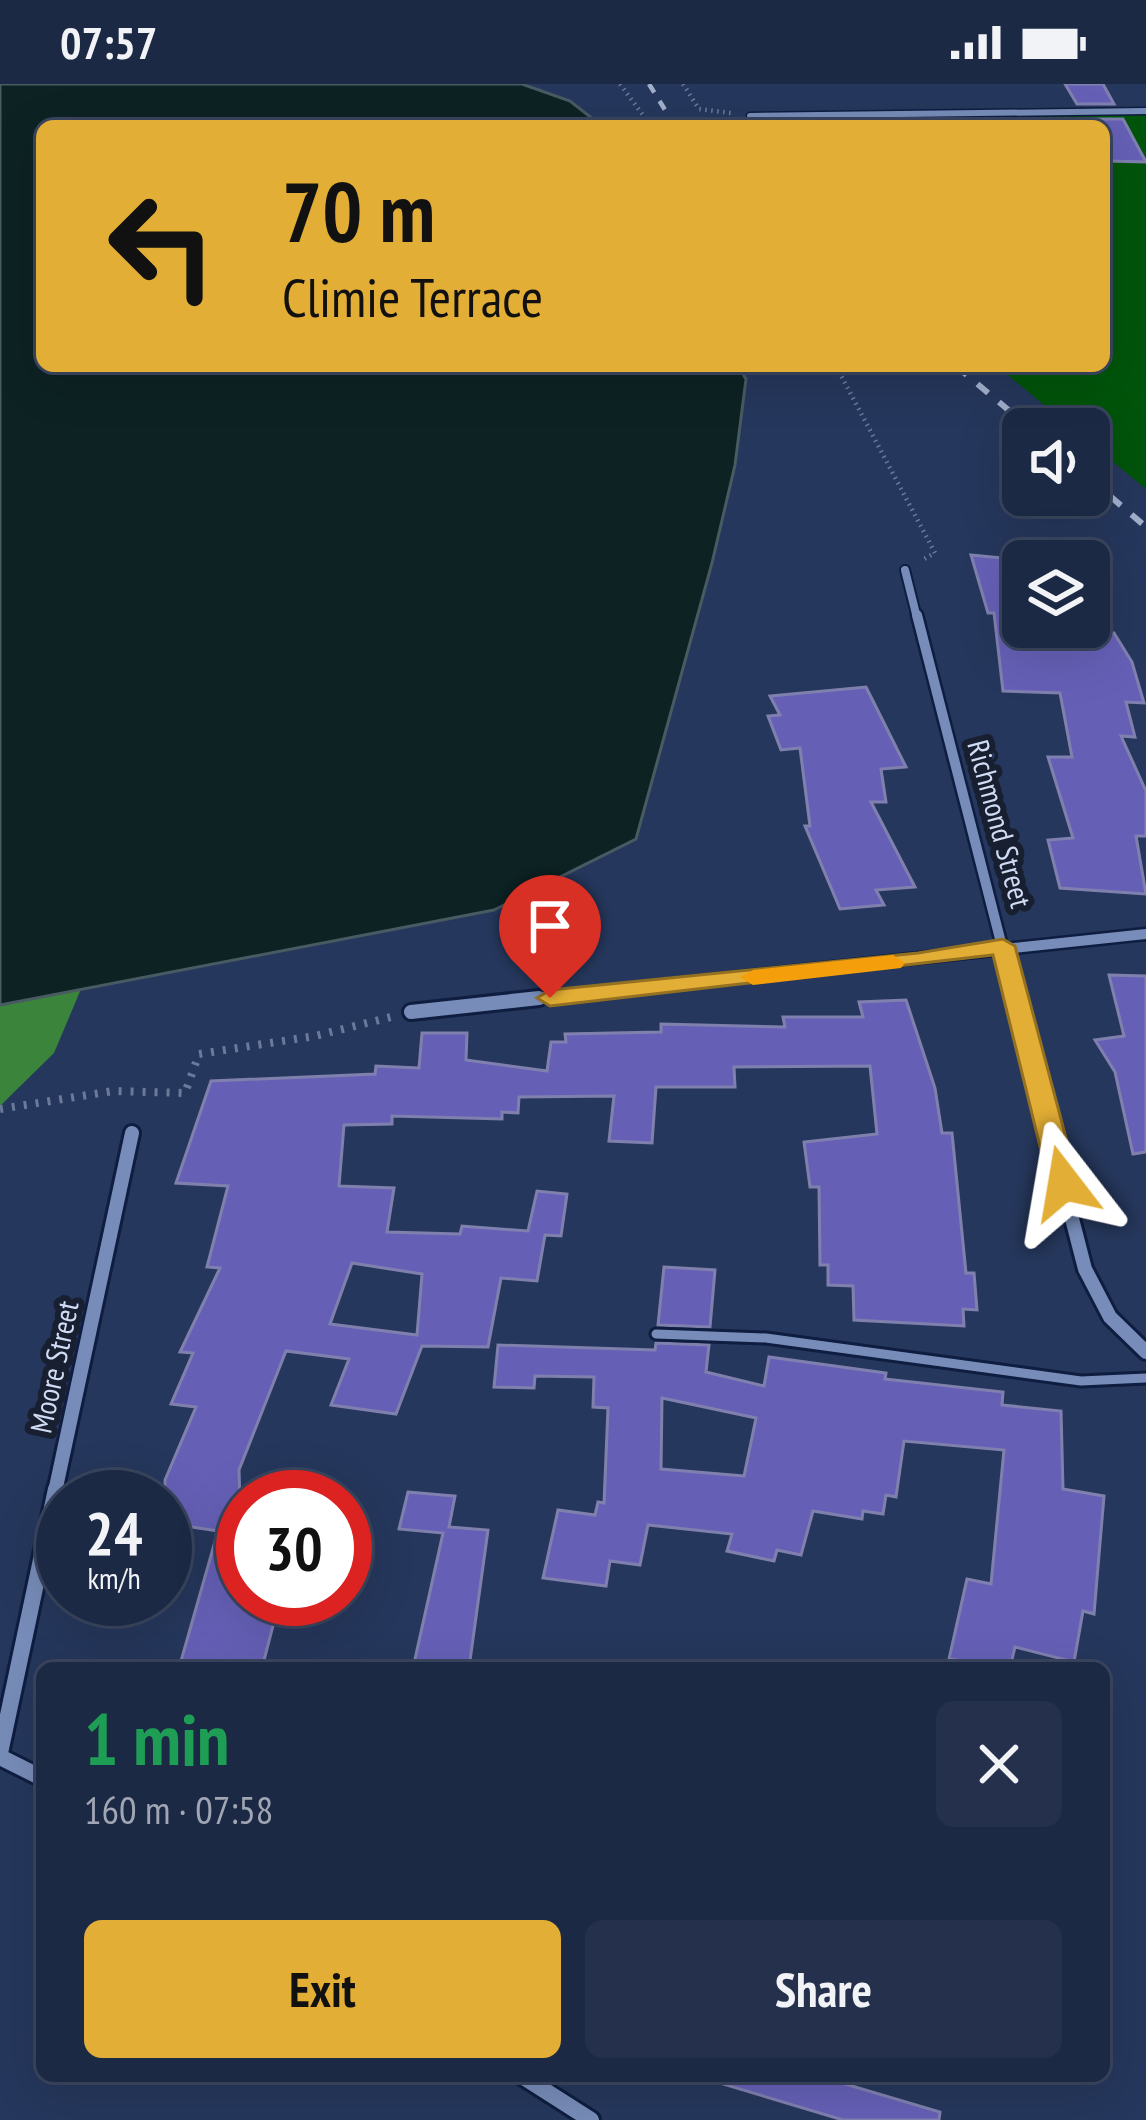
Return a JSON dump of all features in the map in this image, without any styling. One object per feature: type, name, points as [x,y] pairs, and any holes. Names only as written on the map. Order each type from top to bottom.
[{"type":"street","points":[[750,116],[1146,111]]},
{"type":"street","name":"Richmond Street","points":[[905,570],[1085,1269],[1110,1317],[1146,1352]]},
{"type":"street","points":[[411,1012],[1146,934]]},
{"type":"street","name":"Moore Street","points":[[0,1755],[132,1133]]},
{"type":"street","points":[[0,1755],[36,1775]]},
{"type":"street","points":[[532,2082],[592,2120]]},
{"type":"lane","points":[[656,1334],[766,1338],[1081,1381],[1146,1378]]},
{"type":"path","points":[[620,84],[647,120]]},
{"type":"path","points":[[683,84],[699,109],[750,116]]},
{"type":"path","points":[[839,372],[934,553],[905,570]]},
{"type":"path","points":[[0,1109],[113,1091],[185,1093],[199,1054],[315,1036],[411,1012]]},
{"type":"green space","points":[[1146,114],[1146,489],[1110,459],[1110,408],[1048,408],[1004,372],[1110,372],[1110,120],[700,120]]},
{"type":"green space","points":[[81,989],[54,1053],[0,1106],[0,1005]]},
{"type":"shaded area","points":[[0,84],[522,84],[570,101],[594,120],[36,120],[36,372],[742,372],[746,379],[735,465],[636,839],[494,910],[0,1005]]},
{"type":"building","points":[[1065,84],[1103,84],[1114,104],[1077,104]]},
{"type":"building","points":[[1123,119],[1146,162],[1110,161],[1110,120],[1086,120]]},
{"type":"building","points":[[971,555],[1002,558],[1002,648],[1110,648],[1110,633],[1114,633],[1132,662],[1144,703],[1126,702],[1135,737],[1121,736],[1146,791],[1146,836],[1136,836],[1146,894],[1060,888],[1048,840],[1073,838],[1048,757],[1072,757],[1060,693],[1003,691],[994,613],[988,613]]},
{"type":"building","points":[[866,687],[906,767],[881,769],[886,802],[871,802],[915,887],[876,890],[884,905],[840,909],[805,826],[810,826],[800,748],[781,750],[768,716],[780,715],[770,696]]},
{"type":"building","points":[[1109,975],[1146,976],[1146,1152],[1133,1154],[1115,1072],[1095,1040],[1124,1036]]},
{"type":"building","points":[[906,1000],[935,1088],[942,1133],[952,1133],[966,1273],[974,1273],[977,1310],[963,1309],[964,1326],[854,1320],[853,1286],[828,1285],[828,1265],[820,1265],[819,1187],[810,1187],[804,1142],[877,1134],[870,1066],[734,1067],[735,1087],[656,1087],[652,1143],[609,1141],[614,1096],[519,1097],[518,1113],[502,1112],[502,1119],[392,1116],[392,1124],[344,1125],[339,1186],[394,1188],[387,1232],[460,1234],[462,1226],[528,1231],[537,1191],[567,1194],[561,1236],[545,1235],[537,1281],[501,1278],[488,1347],[422,1346],[396,1414],[331,1405],[349,1359],[286,1351],[239,1470],[216,1470],[216,1531],[192,1527],[192,1470],[169,1470],[196,1407],[171,1404],[193,1353],[180,1352],[220,1268],[207,1267],[228,1186],[176,1183],[211,1081],[375,1074],[376,1066],[419,1068],[422,1033],[467,1033],[466,1060],[547,1071],[551,1042],[566,1042],[565,1034],[661,1032],[661,1024],[785,1027],[783,1017],[863,1017],[859,1002]],"holes":[[[352,1263],[422,1274],[417,1335],[330,1324]]]},
{"type":"building","points":[[664,1267],[715,1270],[710,1327],[658,1325]]},
{"type":"building","points":[[656,1343],[709,1345],[706,1372],[764,1386],[769,1357],[886,1373],[885,1379],[1003,1392],[1002,1405],[1061,1411],[1063,1489],[1104,1496],[1094,1614],[1083,1611],[1074,1662],[1015,1647],[1011,1662],[949,1659],[967,1579],[991,1584],[1004,1450],[904,1441],[896,1497],[886,1495],[883,1514],[863,1511],[862,1519],[813,1511],[801,1555],[777,1550],[774,1561],[727,1551],[732,1534],[648,1525],[640,1565],[610,1561],[606,1586],[543,1578],[558,1510],[595,1515],[598,1502],[604,1503],[608,1408],[593,1407],[594,1377],[535,1376],[534,1388],[494,1387],[498,1345],[655,1350]],"holes":[[[662,1398],[756,1418],[744,1476],[661,1469]]]},
{"type":"building","points":[[408,1492],[455,1496],[449,1527],[488,1530],[470,1662],[414,1662],[443,1533],[399,1529]]},
{"type":"building","points":[[216,1538],[216,1626],[273,1626],[264,1662],[181,1662]]},
{"type":"building","points":[[845,2082],[940,2112],[939,2120],[843,2120],[723,2084]]},
{"type":"railway","points":[[649,84],[671,120]]},
{"type":"railway","points":[[963,372],[1006,408]]},
{"type":"railway","points":[[1110,496],[1146,527]]},
{"type":"slow traffic","points":[[753,977],[893,963]]},
{"type":"route","points":[[550,998],[918,960],[1003,946],[1064,1183]]}]
